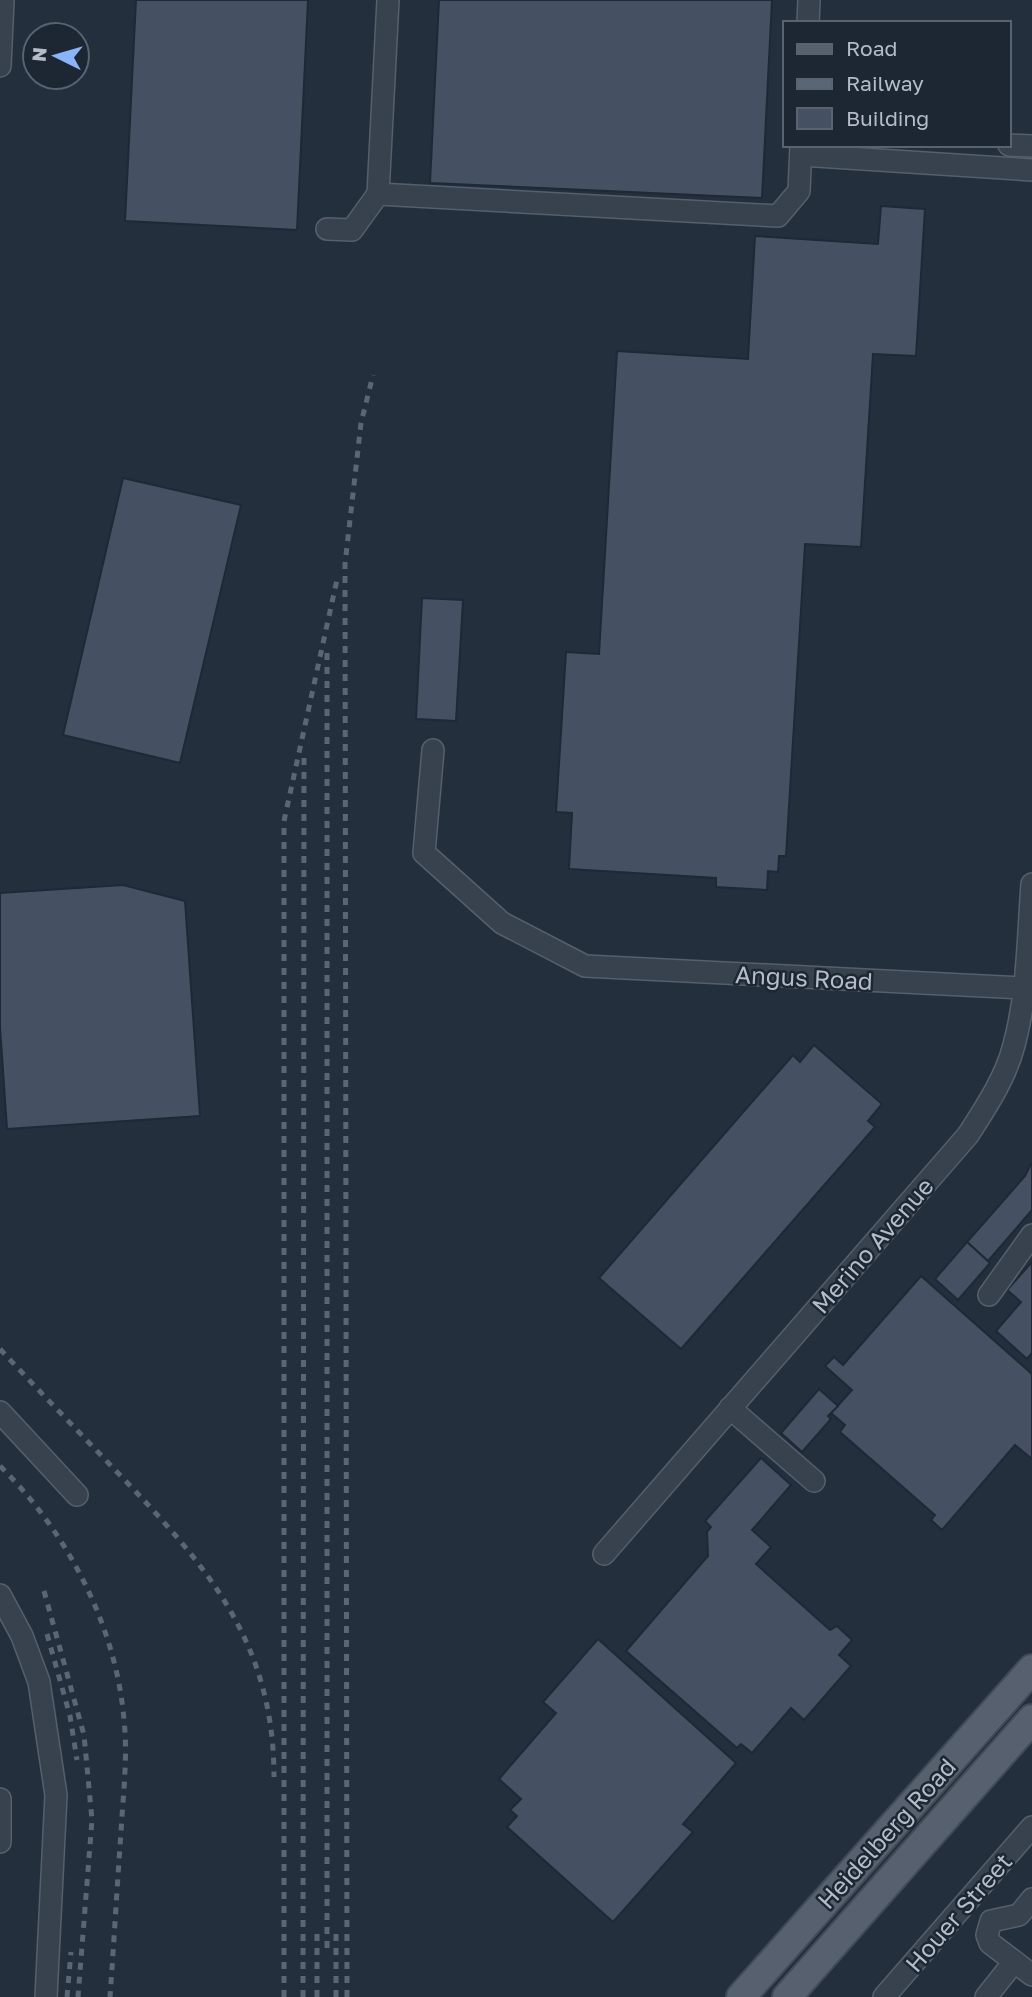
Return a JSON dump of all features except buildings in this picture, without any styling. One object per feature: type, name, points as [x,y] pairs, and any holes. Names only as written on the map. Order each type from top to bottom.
[{"type":"main road","name":"Heidelberg Road","points":[[741,1997],[1032,1669]]},
{"type":"main road","name":"Heidelberg Road","points":[[786,1997],[1032,1718]]},
{"type":"street","points":[[0,66],[3,0]]},
{"type":"street","points":[[327,229],[352,230],[378,194],[388,0]]},
{"type":"street","points":[[808,21],[809,0]]},
{"type":"street","points":[[1011,145],[1032,146]]},
{"type":"street","points":[[378,194],[778,216],[799,191],[801,150],[1032,170]]},
{"type":"street","name":"Angus Road","points":[[433,750],[424,853],[502,923],[585,966],[1024,988]]},
{"type":"street","name":"Merino Avenue","points":[[604,1554],[968,1135],[1006,1069],[1014,1044],[1024,988],[1032,884]]},
{"type":"street","points":[[989,1295],[1032,1235]]},
{"type":"street","points":[[730,1408],[814,1481]]},
{"type":"street","points":[[0,1412],[78,1495]]},
{"type":"street","points":[[0,1595],[22,1636],[39,1682],[56,1794],[46,1997]]},
{"type":"street","points":[[0,1798],[0,1842]]},
{"type":"street","name":"Houer Street","points":[[884,1997],[1032,1827]]},
{"type":"street","points":[[1032,1899],[1019,1915],[998,1919],[991,1922],[988,1928],[990,1943],[1032,1975]]},
{"type":"street","points":[[986,1997],[1014,1962]]},
{"type":"railway","points":[[347,1997],[345,564],[361,423],[373,375]]},
{"type":"railway","points":[[284,1997],[284,821],[338,575]]},
{"type":"railway","points":[[327,653],[327,1948]]},
{"type":"railway","points":[[303,1997],[304,758]]},
{"type":"railway","points":[[0,1349],[180,1540],[229,1609],[248,1645],[262,1685],[271,1729],[274,1777]]},
{"type":"railway","points":[[0,1466],[47,1520],[67,1550],[99,1615],[119,1685],[124,1720],[125,1762],[110,1997]]},
{"type":"railway","points":[[44,1591],[84,1735],[92,1820],[78,1997]]},
{"type":"railway","points":[[47,1634],[70,1716],[77,1760]]},
{"type":"railway","points":[[317,1931],[317,1997]]},
{"type":"railway","points":[[336,1934],[336,1997]]},
{"type":"railway","points":[[67,1997],[71,1952]]}]
